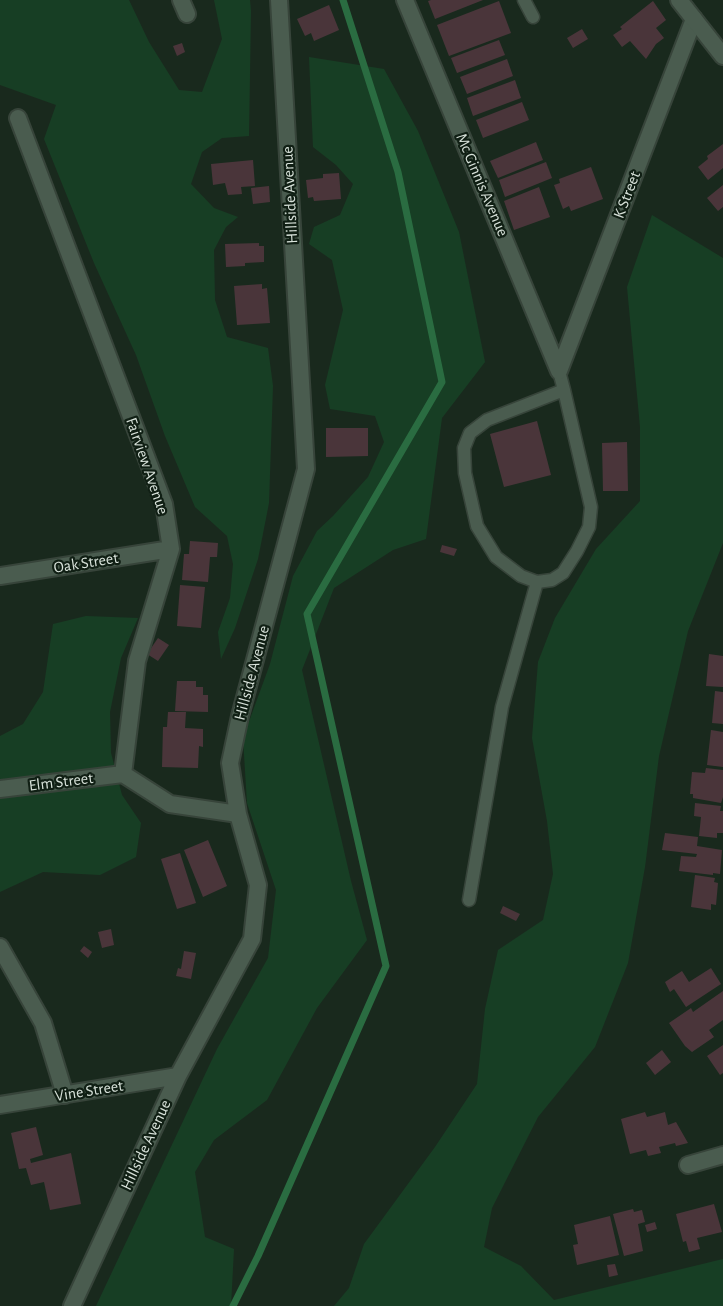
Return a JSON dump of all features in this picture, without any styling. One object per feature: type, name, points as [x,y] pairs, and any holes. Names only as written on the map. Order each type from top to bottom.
[{"type":"street","name":"Hillside Avenue","points":[[72,1306],[178,1076],[252,939],[258,885],[238,814],[230,763],[240,716],[306,469],[279,0]]},
{"type":"street","name":"Mc Ginnis Avenue","points":[[405,0],[559,371]]},
{"type":"street","points":[[689,8],[723,56]]},
{"type":"street","name":"K Street","points":[[559,371],[689,8]]},
{"type":"street","name":"Fairview Avenue","points":[[18,118],[164,504],[171,549],[137,661],[123,774]]},
{"type":"street","name":"Oak Street","points":[[0,576],[171,549]]},
{"type":"street","points":[[123,774],[170,804],[238,814]]},
{"type":"street","name":"Elm Street","points":[[0,789],[123,774]]},
{"type":"street","points":[[0,947],[43,1023],[66,1095]]},
{"type":"street","name":"Vine Street","points":[[0,1105],[178,1076]]},
{"type":"street","points":[[688,1165],[723,1155]]},
{"type":"lane","points":[[524,0],[533,17]]},
{"type":"lane","points":[[559,371],[564,390],[591,507],[589,526],[563,573],[552,580],[537,582],[521,576],[496,556],[477,526],[465,473],[464,448],[470,432],[487,420],[564,390]]},
{"type":"lane","points":[[469,900],[502,707],[537,582]]},
{"type":"green space","points":[[0,0],[129,0],[149,42],[179,90],[202,92],[222,39],[214,0],[250,0],[249,136],[222,138],[202,152],[191,184],[214,208],[238,217],[226,227],[214,250],[215,300],[227,337],[268,348],[273,386],[269,503],[258,559],[235,628],[221,659],[218,632],[230,598],[233,564],[227,536],[195,507],[165,436],[136,355],[94,263],[44,139],[56,105],[0,85]]},
{"type":"green space","points":[[309,57],[384,69],[418,131],[459,232],[485,362],[442,418],[426,539],[393,550],[334,588],[302,670],[367,940],[317,1008],[267,1100],[214,1140],[195,1172],[205,1237],[234,1249],[231,1306],[96,1306],[217,1049],[268,958],[276,890],[247,803],[243,738],[270,664],[293,576],[317,531],[368,477],[384,442],[375,416],[330,409],[325,385],[343,310],[332,260],[309,244],[314,227],[340,215],[353,184],[336,165],[313,147]]},
{"type":"green space","points":[[652,215],[723,258],[723,543],[688,631],[659,756],[645,867],[628,963],[595,1047],[538,1117],[492,1208],[484,1247],[521,1266],[554,1300],[723,1259],[723,1306],[334,1306],[349,1288],[364,1244],[435,1147],[477,1084],[485,1009],[498,950],[543,920],[553,874],[547,821],[532,738],[538,662],[555,618],[596,549],[640,501],[640,427],[627,287]]},
{"type":"green space","points":[[86,616],[138,618],[121,658],[110,712],[111,753],[122,795],[141,823],[136,857],[100,875],[43,872],[0,892],[0,736],[23,724],[43,692],[53,624]]},
{"type":"building","points":[[483,0],[435,19],[428,1]]},
{"type":"building","points":[[499,1],[511,33],[449,56],[437,25]]},
{"type":"building","points":[[653,1],[666,20],[656,28],[664,38],[656,44],[646,59],[630,41],[622,47],[613,35]]},
{"type":"building","points":[[329,5],[339,30],[314,41],[311,33],[305,36],[297,19]]},
{"type":"building","points":[[582,29],[588,39],[573,48],[567,38]]},
{"type":"building","points":[[499,40],[505,55],[457,73],[451,58]]},
{"type":"building","points":[[182,43],[185,52],[177,56],[173,46]]},
{"type":"building","points":[[507,59],[513,76],[467,94],[460,77]]},
{"type":"building","points":[[515,80],[521,98],[473,116],[467,98]]},
{"type":"building","points":[[522,102],[529,120],[483,138],[476,120]]},
{"type":"building","points":[[536,142],[543,160],[498,178],[490,161]]},
{"type":"building","points":[[723,144],[723,168],[708,180],[698,167],[708,159],[707,156]]},
{"type":"building","points":[[253,160],[255,186],[241,187],[242,194],[228,195],[225,183],[213,185],[211,164]]},
{"type":"building","points":[[546,162],[552,178],[505,197],[499,180]]},
{"type":"building","points":[[591,167],[603,199],[571,211],[569,206],[563,209],[554,185],[560,183],[559,179]]},
{"type":"building","points":[[339,173],[341,199],[314,201],[313,197],[308,198],[306,180],[323,178],[323,174]]},
{"type":"building","points":[[723,185],[723,207],[718,211],[707,198]]},
{"type":"building","points":[[269,186],[270,202],[253,204],[251,188]]},
{"type":"building","points":[[539,187],[550,217],[514,230],[504,201]]},
{"type":"building","points":[[259,243],[259,246],[264,246],[264,262],[226,267],[225,244]]},
{"type":"building","points":[[262,284],[262,289],[267,288],[270,323],[237,325],[234,286]]},
{"type":"building","points":[[537,421],[551,475],[504,487],[490,434]]},
{"type":"building","points":[[326,428],[368,428],[368,456],[326,457]]},
{"type":"building","points":[[627,442],[628,491],[603,491],[602,443]]},
{"type":"building","points":[[190,541],[218,543],[217,557],[210,557],[208,582],[182,580],[184,554],[189,554]]},
{"type":"building","points":[[442,545],[457,549],[454,556],[440,552]]},
{"type":"building","points":[[180,585],[205,587],[201,628],[177,626]]},
{"type":"building","points":[[158,638],[169,645],[158,661],[147,654]]},
{"type":"building","points":[[709,654],[723,656],[723,687],[706,686]]},
{"type":"building","points":[[177,681],[196,681],[196,687],[203,687],[203,695],[208,695],[208,712],[175,711]]},
{"type":"building","points":[[715,691],[723,692],[723,724],[712,723]]},
{"type":"building","points":[[168,712],[186,712],[185,728],[203,729],[203,747],[199,746],[198,768],[162,767],[163,727],[167,727]]},
{"type":"building","points":[[711,730],[723,732],[723,767],[707,765]]},
{"type":"building","points":[[706,768],[723,770],[721,803],[693,798],[693,794],[690,794],[692,772],[705,773]]},
{"type":"building","points":[[695,803],[721,806],[723,833],[717,833],[717,838],[699,836],[701,817],[694,816]]},
{"type":"building","points":[[665,833],[698,837],[697,846],[722,850],[720,874],[679,871],[681,856],[696,857],[697,854],[662,850]]},
{"type":"building","points":[[208,840],[227,886],[203,897],[184,850]]},
{"type":"building","points":[[180,853],[196,903],[177,909],[161,859]]},
{"type":"building","points":[[695,875],[715,878],[714,882],[718,883],[716,905],[711,904],[711,910],[691,907]]},
{"type":"building","points":[[503,906],[520,914],[516,921],[500,913]]},
{"type":"building","points":[[111,929],[114,945],[102,948],[98,932]]},
{"type":"building","points":[[84,946],[92,952],[88,958],[80,951]]},
{"type":"building","points":[[184,951],[196,953],[191,979],[176,976],[178,968],[181,969]]},
{"type":"building","points":[[711,968],[721,984],[686,1007],[674,989],[670,992],[665,982],[682,971],[689,982]]},
{"type":"building","points":[[723,991],[723,1020],[709,1030],[714,1037],[692,1052],[669,1023],[691,1008],[693,1012]]},
{"type":"building","points":[[723,1045],[723,1073],[720,1075],[707,1056]]},
{"type":"building","points":[[662,1050],[671,1062],[655,1075],[646,1063]]},
{"type":"building","points":[[645,1112],[647,1117],[665,1112],[668,1125],[676,1122],[688,1143],[659,1147],[661,1153],[648,1156],[646,1150],[630,1154],[621,1119]]},
{"type":"building","points":[[36,1127],[43,1155],[30,1159],[31,1163],[71,1153],[81,1204],[50,1210],[44,1182],[31,1185],[26,1168],[19,1169],[11,1133]]},
{"type":"building","points":[[714,1204],[722,1232],[697,1238],[700,1249],[689,1252],[686,1241],[683,1242],[676,1214]]},
{"type":"building","points":[[633,1209],[634,1212],[642,1210],[645,1222],[638,1224],[643,1251],[624,1256],[613,1214]]},
{"type":"building","points":[[610,1216],[619,1255],[577,1265],[573,1245],[578,1244],[574,1225]]},
{"type":"building","points":[[655,1222],[657,1229],[647,1232],[645,1225]]},
{"type":"building","points":[[615,1264],[618,1275],[609,1277],[607,1265]]},
{"type":"waterway","points":[[233,1306],[258,1256],[386,966],[307,614],[442,382],[398,172],[343,0]]}]
